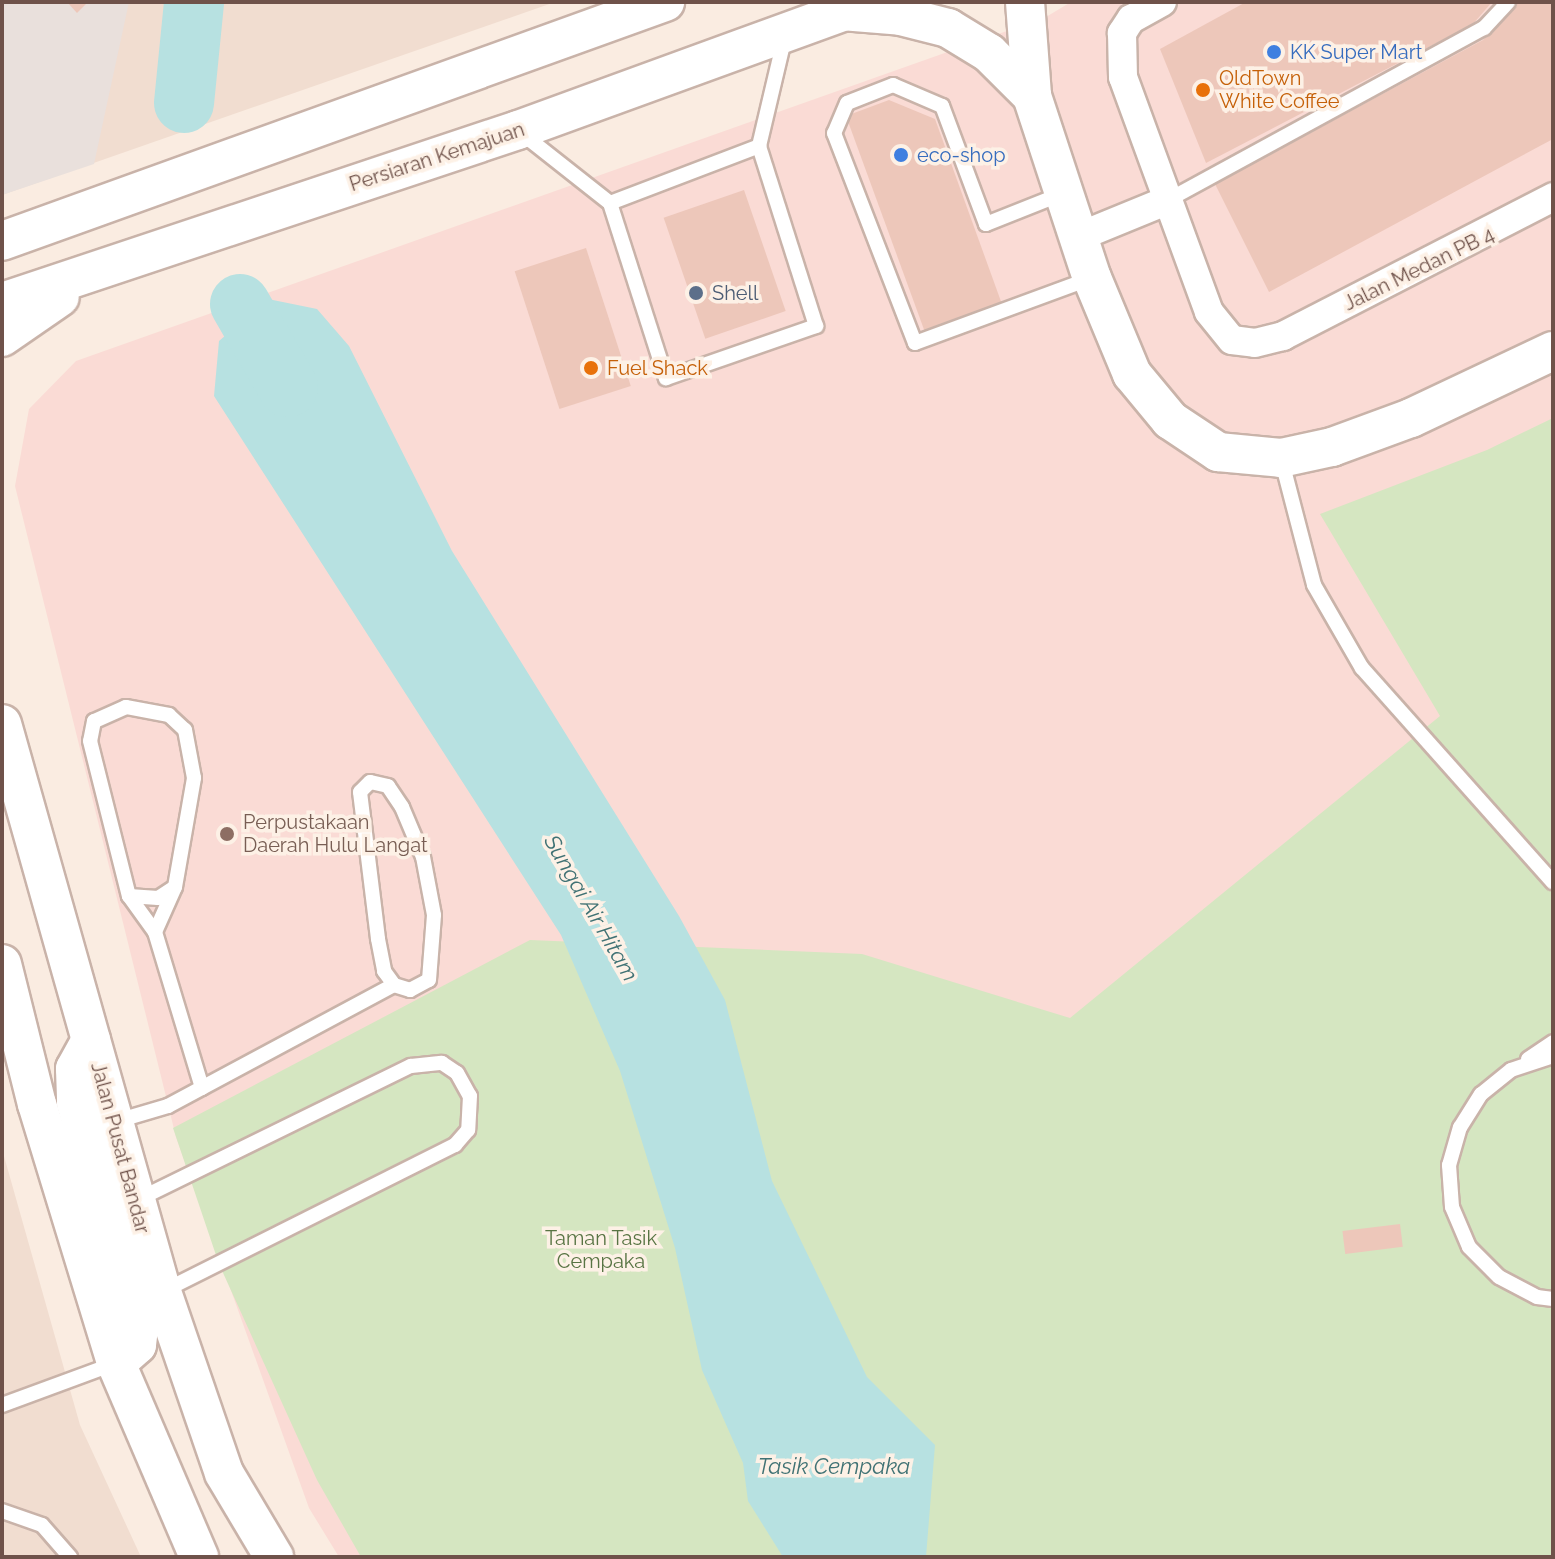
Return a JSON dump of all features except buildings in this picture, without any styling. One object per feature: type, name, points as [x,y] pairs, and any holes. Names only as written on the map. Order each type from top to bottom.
[{"type":"main road","points":[[2,241],[665,2]]},
{"type":"main road","points":[[1025,2],[1032,96],[1092,278],[1132,374],[1170,420],[1218,452],[1281,458],[1332,447],[1411,418],[1553,351]]},
{"type":"main road","points":[[855,7],[948,28],[989,53],[1032,96]]},
{"type":"main road","name":"Persiaran Kemajuan","points":[[2,302],[518,130],[855,7]]},
{"type":"main road","points":[[2,219],[81,212]]},
{"type":"main road","points":[[2,337],[113,264]]},
{"type":"main road","name":"Jalan Pusat Bandar","points":[[2,724],[133,1202],[162,1292],[224,1473],[274,1557]]},
{"type":"main road","points":[[2,964],[37,1104],[116,1363],[199,1557]]},
{"type":"main road","points":[[91,1040],[75,1069],[76,1103],[139,1328],[137,1345],[116,1363]]},
{"type":"main road","points":[[224,1473],[253,1557]]},
{"type":"street","points":[[1078,237],[1168,200],[1119,55],[1122,33],[1154,6]]},
{"type":"street","name":"Jalan Medan PB 4","points":[[1168,200],[1217,329],[1232,340],[1283,336],[1538,209],[1553,197]]},
{"type":"lane","points":[[1168,200],[1484,28],[1508,2]]},
{"type":"lane","points":[[518,130],[610,203],[666,378],[816,326],[759,146],[786,31]]},
{"type":"lane","points":[[1064,193],[986,224],[942,106],[893,85],[847,103],[834,133],[915,343],[1092,278]]},
{"type":"lane","points":[[610,203],[759,146]]},
{"type":"lane","points":[[1281,458],[1314,585],[1362,668],[1553,882]]},
{"type":"lane","points":[[155,932],[175,887],[194,778],[185,730],[169,715],[126,707],[94,721],[90,741],[129,896],[155,932],[202,1088]]},
{"type":"lane","points":[[112,1123],[168,1106],[394,985],[410,990],[429,980],[434,915],[423,857],[402,807],[388,786],[370,782],[360,792],[378,939],[384,971],[394,985]]},
{"type":"lane","points":[[129,896],[158,898],[175,887]]},
{"type":"lane","points":[[1553,1042],[1481,1094],[1460,1127],[1449,1165],[1452,1207],[1469,1247],[1499,1277],[1537,1297],[1553,1299]]},
{"type":"lane","points":[[1511,1070],[1553,1056]]},
{"type":"lane","points":[[133,1202],[411,1066],[442,1063],[457,1073],[470,1096],[468,1130],[455,1145],[162,1292]]},
{"type":"lane","points":[[2,1405],[116,1363]]},
{"type":"lane","points":[[2,1511],[42,1525],[70,1557]]},
{"type":"shaded area","points":[[2,2],[555,2],[2,195]]},
{"type":"shaded area","points":[[2,2],[129,2],[94,164],[2,195]]},
{"type":"shaded area","points":[[1071,2],[1553,2],[1553,1557],[339,1557],[309,1508],[176,1137],[15,486],[29,409],[76,361],[1046,17]]},
{"type":"shaded area","points":[[2,1149],[80,1425],[141,1557],[2,1557]]},
{"type":"green space","name":"Taman Tasik Cempaka","points":[[1553,418],[1553,1557],[361,1557],[317,1480],[219,1264],[173,1128],[530,940],[862,954],[1070,1018],[1440,716],[1320,514],[1487,450]]},
{"type":"water","name":"Tasik Cempaka","points":[[268,299],[317,309],[349,346],[452,551],[679,916],[725,1000],[772,1181],[867,1377],[935,1445],[926,1557],[783,1557],[748,1501],[743,1463],[702,1370],[675,1248],[620,1071],[561,935],[214,396],[219,341]]},
{"type":"waterway","name":"Sungai Air Hitam","points":[[184,103],[194,2]]},
{"type":"waterway","name":"Sungai Air Hitam","points":[[240,304],[288,387]]},
{"type":"place","name":"KK Super Mart","points":[[1274,52]]},
{"type":"place","name":"OldTown White Coffee","points":[[1203,90]]},
{"type":"place","name":"eco-shop","points":[[901,155]]},
{"type":"place","name":"Shell","points":[[696,293]]},
{"type":"place","name":"Fuel Shack","points":[[591,368]]},
{"type":"place","name":"Perpustakaan Daerah Hulu Langat","points":[[227,834]]}]
